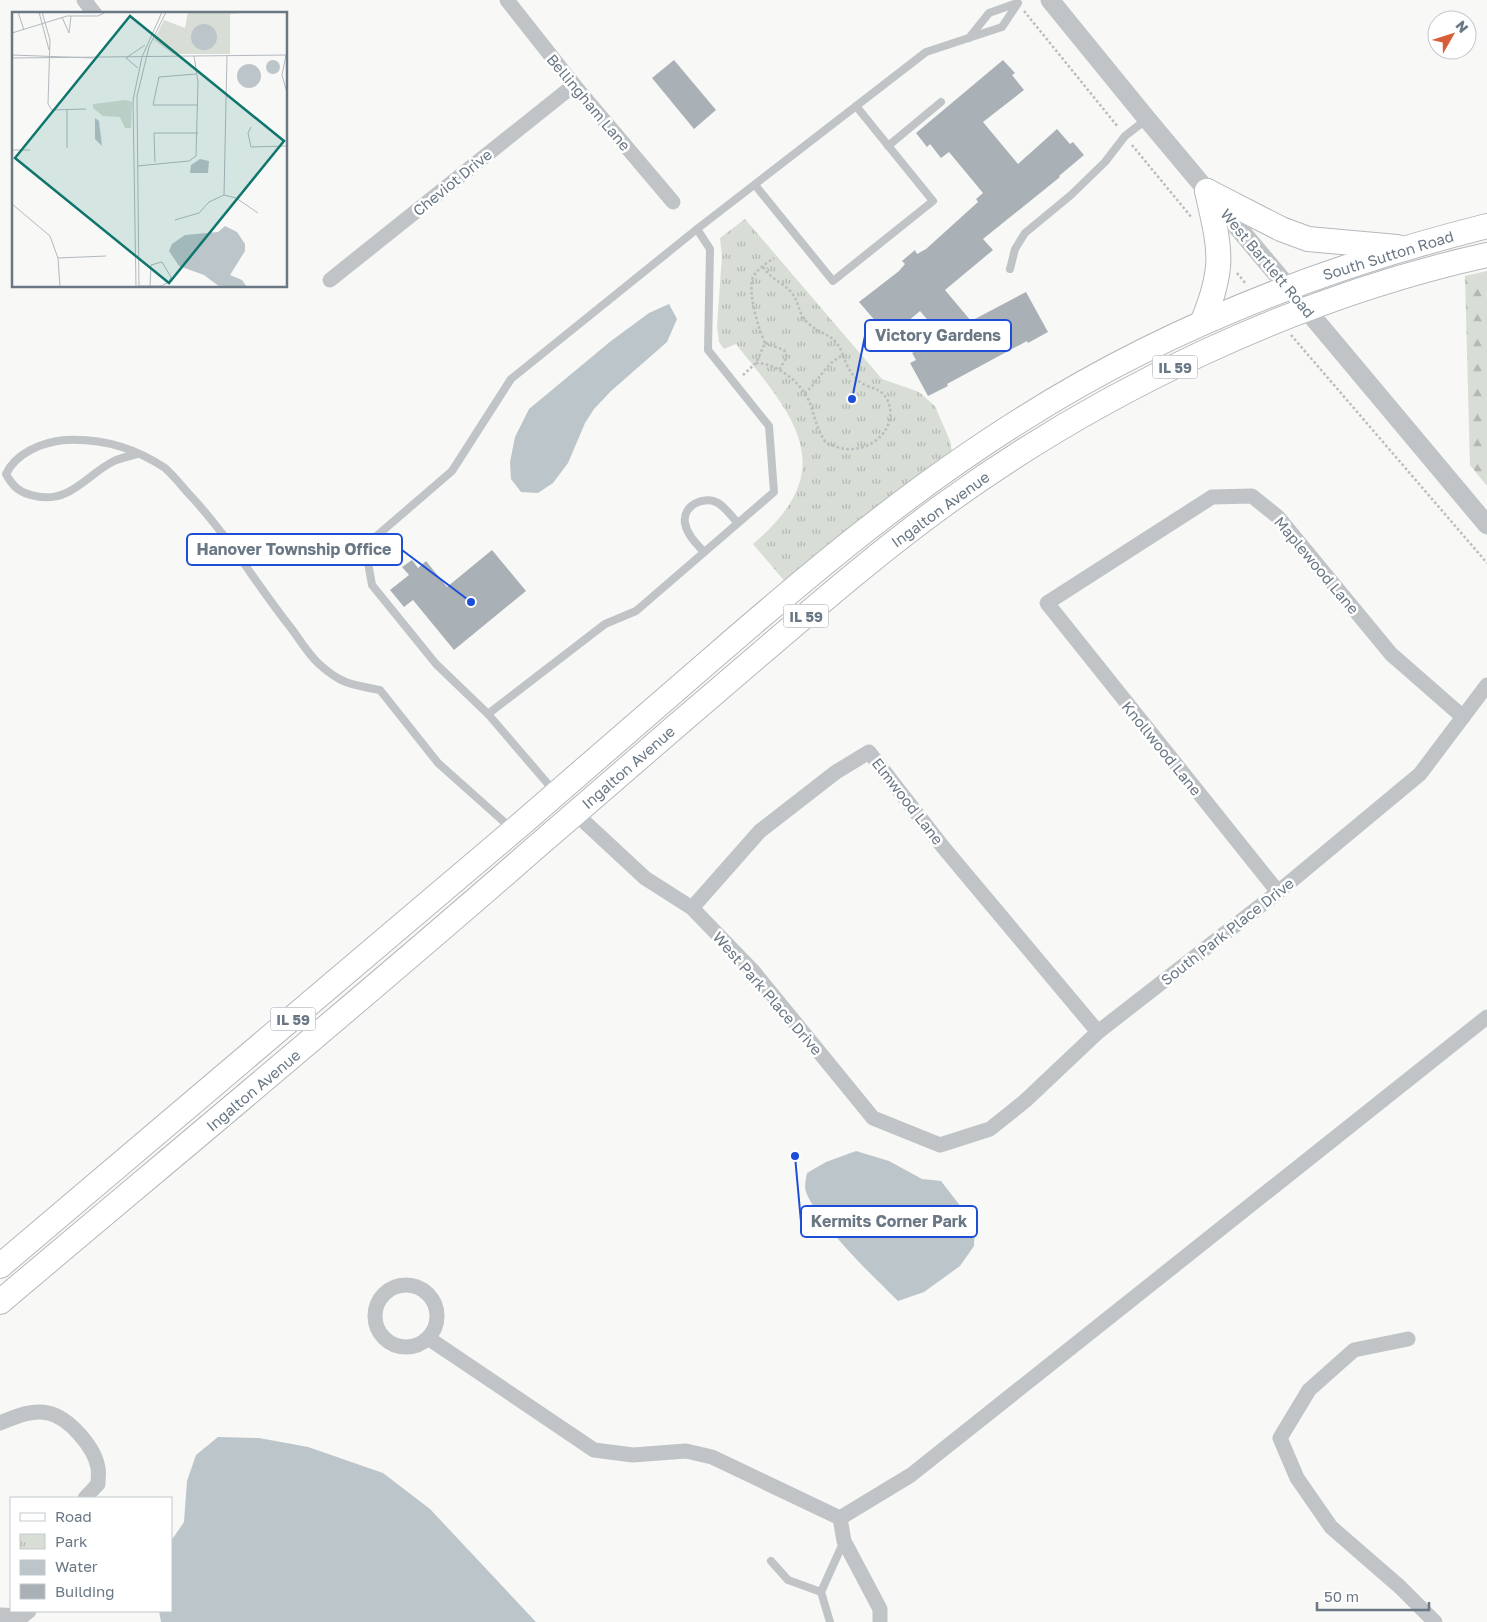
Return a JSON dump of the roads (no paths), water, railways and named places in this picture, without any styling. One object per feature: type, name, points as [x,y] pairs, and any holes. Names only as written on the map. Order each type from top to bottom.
[{"type":"main road","points":[[1207,191],[1281,229],[1308,239],[1408,248]]},
{"type":"main road","points":[[1202,323],[1215,293],[1219,270],[1219,251],[1207,191]]},
{"type":"main road","name":"South Sutton Road","points":[[1289,287],[1408,248],[1487,226]]},
{"type":"main road","name":"South Sutton Road","points":[[1308,310],[1386,281],[1487,255]]},
{"type":"main road","name":"Ingalton Avenue","points":[[0,1266],[514,830],[790,591],[920,488],[1025,417],[1092,378],[1202,323],[1289,287]]},
{"type":"main road","name":"Ingalton Avenue","points":[[0,1302],[322,1031],[851,577],[961,492],[1048,435],[1154,377],[1229,342],[1308,310]]},
{"type":"main road","points":[[556,793],[575,813]]},
{"type":"street","points":[[84,0],[93,12]]},
{"type":"street","name":"Bellingham Lane","points":[[507,0],[574,85],[673,202]]},
{"type":"street","name":"West Bartlett Road","points":[[1050,0],[1147,119],[1487,525]]},
{"type":"street","name":"Cheviot Drive","points":[[330,280],[574,85]]},
{"type":"street","name":"Maplewood Lane","points":[[1047,603],[1212,497],[1252,496],[1278,517],[1391,654],[1463,717]]},
{"type":"street","name":"Knollwood Lane","points":[[1047,603],[1278,892]]},
{"type":"street","name":"South Park Place Drive","points":[[940,1145],[990,1129],[1025,1101],[1098,1032],[1278,892],[1420,774],[1487,685]]},
{"type":"street","name":"Elmwood Lane","points":[[692,908],[760,832],[836,772],[870,752],[943,847],[1098,1032]]},
{"type":"street","name":"West Park Place Drive","points":[[575,813],[646,878],[692,908],[753,971],[873,1118],[940,1145]]},
{"type":"street","points":[[840,1518],[911,1476],[1487,1017]]},
{"type":"street","points":[[401,1285],[420,1288],[428,1294],[437,1311],[437,1320],[428,1338],[420,1344],[409,1347],[399,1346],[385,1338],[376,1324],[375,1314],[378,1303],[384,1294],[401,1285]]},
{"type":"street","points":[[428,1338],[594,1450],[633,1455],[686,1451],[712,1457],[840,1518]]},
{"type":"street","points":[[1408,1339],[1354,1350],[1309,1390],[1280,1438],[1298,1478],[1331,1527],[1400,1587],[1434,1622]]},
{"type":"street","points":[[0,1423],[22,1414],[48,1413],[64,1420],[84,1440],[98,1467],[98,1484],[86,1497]]},
{"type":"street","points":[[840,1518],[844,1541],[880,1609],[880,1622]]},
{"type":"street","points":[[0,1615],[23,1616],[28,1612]]},
{"type":"lane","points":[[968,39],[989,13],[1020,1]]},
{"type":"lane","points":[[556,793],[488,714],[436,664],[372,585],[365,546],[452,471],[511,380],[696,229],[926,52],[1002,27],[1020,1]]},
{"type":"lane","points":[[888,146],[941,102]]},
{"type":"lane","points":[[754,184],[833,281],[933,201],[856,106]]},
{"type":"lane","points":[[1010,268],[1015,249],[1025,233],[1071,195],[1105,162],[1125,136],[1147,119]]},
{"type":"lane","points":[[488,714],[605,624],[636,611],[774,492],[769,426],[708,350],[710,249],[696,229]]},
{"type":"lane","points":[[136,454],[114,461],[75,490],[57,498],[24,494],[12,486],[6,474],[11,464],[19,457],[44,444],[59,440],[90,439],[122,446],[166,469],[205,512],[257,585],[318,663],[344,684],[380,690],[438,763],[514,830]]},
{"type":"lane","points":[[704,552],[688,533],[684,520],[688,510],[696,502],[707,499],[719,504],[738,523]]},
{"type":"lane","points":[[830,1622],[821,1592],[844,1541]]},
{"type":"lane","points":[[771,1562],[788,1580],[821,1592]]},
{"type":"water","points":[[669,304],[677,319],[667,342],[611,391],[594,409],[585,423],[568,463],[553,483],[538,493],[521,492],[511,479],[510,462],[515,437],[529,409],[611,341],[649,313]]},
{"type":"water","points":[[856,1151],[889,1161],[922,1179],[941,1181],[975,1225],[974,1246],[960,1266],[924,1292],[898,1301],[834,1234],[822,1219],[806,1192],[807,1173],[826,1162]]},
{"type":"water","points":[[218,1437],[259,1438],[308,1447],[383,1473],[430,1509],[536,1622],[161,1622],[159,1612],[172,1612],[172,1540],[184,1522],[187,1481],[196,1455]]},
{"type":"place","name":"Victory Gardens","points":[[852,399]]},
{"type":"place","name":"Hanover Township Office","points":[[471,602]]},
{"type":"place","name":"Kermits Corner Park","points":[[795,1156]]}]
